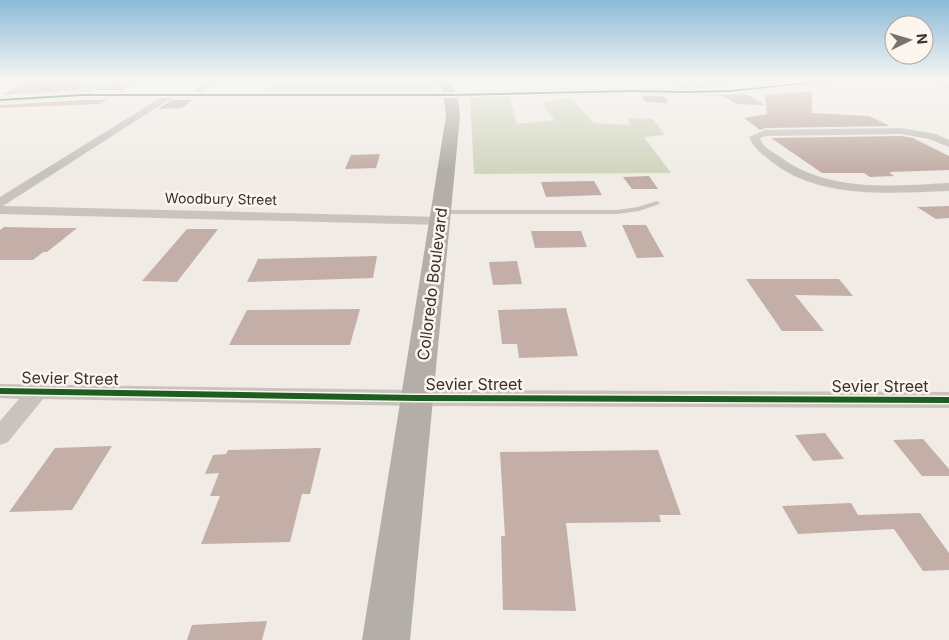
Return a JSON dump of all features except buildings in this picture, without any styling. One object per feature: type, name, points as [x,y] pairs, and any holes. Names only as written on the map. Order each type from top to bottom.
[{"type":"highway","name":"Colloredo Boulevard","points":[[386,640],[441,216],[453,116],[451,110]]},
{"type":"street","points":[[0,203],[147,110]]},
{"type":"street","points":[[949,144],[923,134],[896,130],[765,133],[754,137],[758,146],[794,172],[815,180],[872,190],[949,187]]},
{"type":"street","name":"Woodbury Street","points":[[0,210],[441,216]]},
{"type":"street","name":"Sevier Street","points":[[0,391],[417,398],[949,400]]},
{"type":"street","points":[[0,436],[38,391]]},
{"type":"lane","points":[[441,216],[617,212],[640,209],[657,202]]},
{"type":"green space","points":[[471,110],[513,110],[517,124],[554,120],[547,110],[581,110],[594,123],[630,125],[628,118],[653,119],[665,135],[644,137],[671,173],[474,174]]},
{"type":"cycle path","points":[[0,391],[417,398],[949,400]]}]
